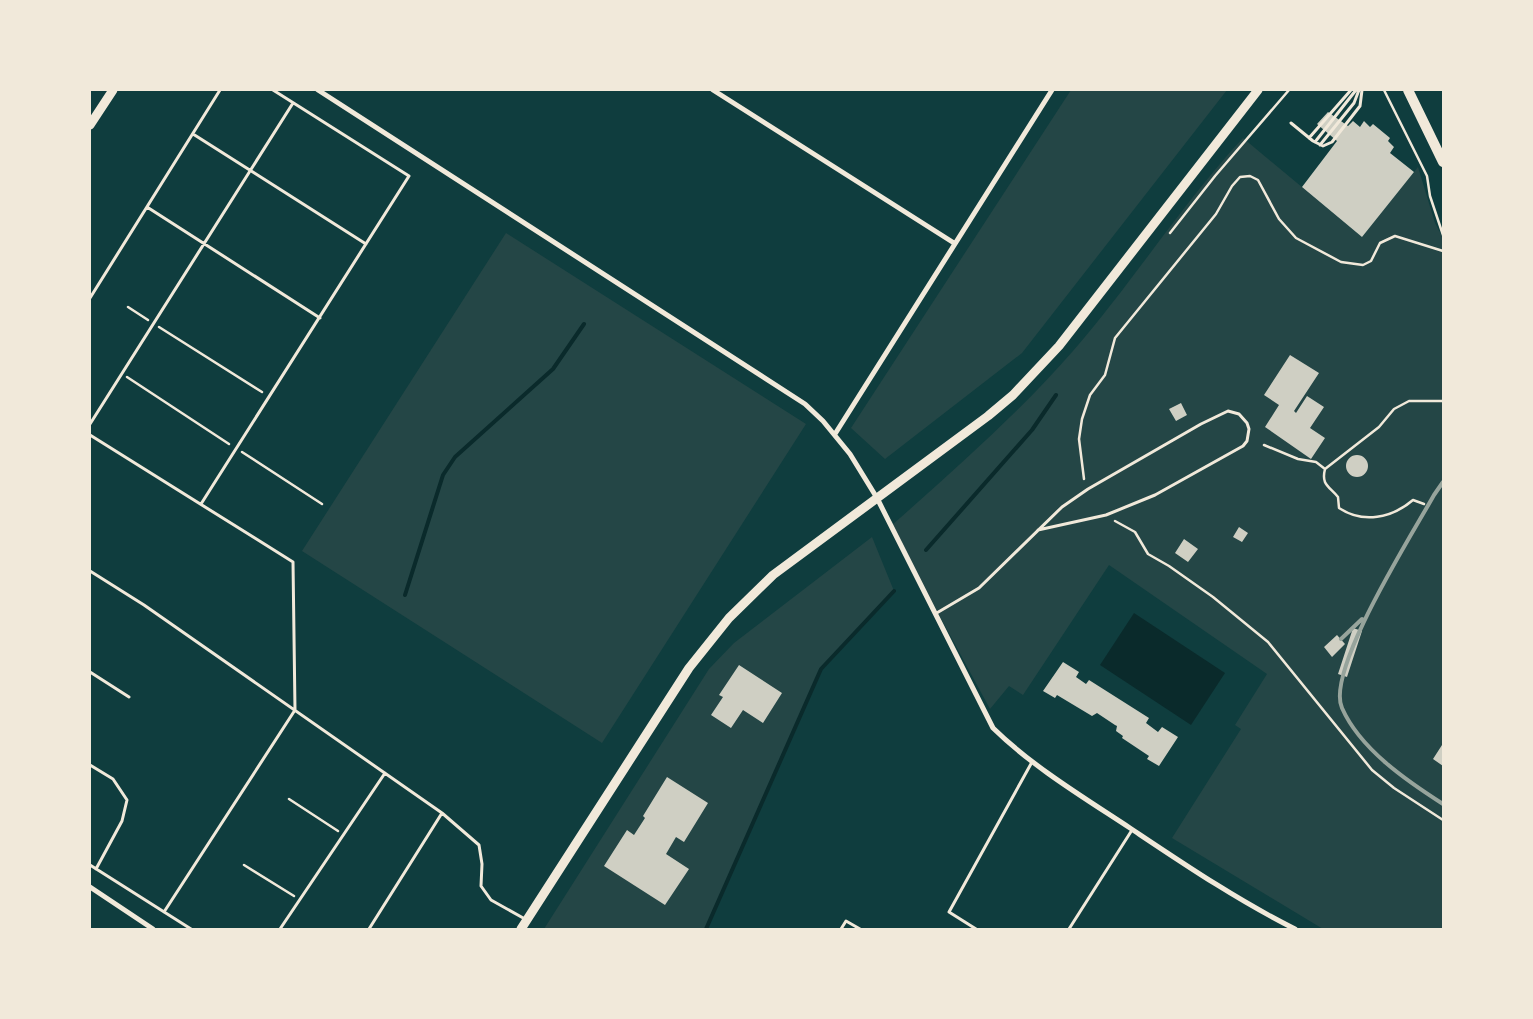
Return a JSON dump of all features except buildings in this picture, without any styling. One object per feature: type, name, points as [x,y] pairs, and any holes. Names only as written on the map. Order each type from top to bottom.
[{"type":"main road","points":[[90,125],[112,90]]},
{"type":"main road","points":[[521,929],[689,668],[708,642],[762,584],[988,416],[1037,371],[1066,338],[1258,90]]},
{"type":"main road","points":[[1408,90],[1443,162]]},
{"type":"street","points":[[318,90],[791,394],[811,410],[835,434],[850,454],[877,498],[992,728],[1032,762],[1132,830],[1196,872],[1295,929]]},
{"type":"street","points":[[713,90],[954,243]]},
{"type":"street","points":[[835,434],[1052,90]]},
{"type":"street","points":[[90,887],[153,929]]},
{"type":"lane","points":[[90,298],[220,90]]},
{"type":"lane","points":[[201,504],[409,176],[273,90]]},
{"type":"lane","points":[[1309,138],[1351,90]]},
{"type":"lane","points":[[1291,123],[1320,145],[1323,146],[1332,142],[1360,106],[1359,90]]},
{"type":"lane","points":[[1315,142],[1359,90]]},
{"type":"lane","points":[[1320,145],[1354,103],[1359,90]]},
{"type":"lane","points":[[90,424],[293,103]]},
{"type":"lane","points":[[193,134],[366,244]]},
{"type":"lane","points":[[147,207],[320,318]]},
{"type":"lane","points":[[934,614],[979,588],[1038,530],[1062,507],[1088,489],[1201,424],[1228,411],[1239,414],[1247,423],[1248,435],[1243,446],[1155,494],[1106,515],[1038,530]]},
{"type":"lane","points":[[90,435],[293,562],[295,710],[164,912]]},
{"type":"lane","points":[[90,571],[144,605],[442,813],[479,846],[482,864],[480,886],[491,900],[526,920]]},
{"type":"lane","points":[[90,672],[129,697]]},
{"type":"lane","points":[[976,929],[949,912],[1032,762]]},
{"type":"lane","points":[[90,765],[113,779],[127,800],[122,821],[96,868]]},
{"type":"lane","points":[[280,929],[385,773]]},
{"type":"lane","points":[[369,929],[442,813]]},
{"type":"lane","points":[[1069,929],[1132,830]]},
{"type":"lane","points":[[90,865],[191,929]]},
{"type":"lane","points":[[841,929],[846,921],[860,929]]},
{"type":"path","points":[[1170,233],[1289,90]]},
{"type":"path","points":[[1384,90],[1427,176],[1430,196],[1443,235]]},
{"type":"path","points":[[1084,479],[1079,439],[1082,419],[1090,395],[1105,375],[1115,338],[1216,214],[1232,186],[1240,178],[1250,176],[1258,180],[1279,219],[1296,238],[1341,262],[1363,265],[1371,261],[1380,243],[1395,236],[1443,251]]},
{"type":"path","points":[[128,308],[269,397]]},
{"type":"path","points":[[122,374],[322,504]]},
{"type":"path","points":[[1424,504],[1413,500],[1404,508],[1371,518],[1348,514],[1339,508],[1338,497],[1324,483],[1323,478],[1325,469],[1379,427],[1394,409],[1409,401],[1443,401]]},
{"type":"path","points":[[1264,445],[1298,459],[1316,462],[1325,469]]},
{"type":"path","points":[[1115,520],[1135,532],[1148,554],[1169,566],[1213,597],[1268,642],[1372,770],[1394,788],[1443,820]]},
{"type":"path","points":[[290,799],[343,835]]},
{"type":"path","points":[[244,865],[300,900]]},
{"type":"shaded area","points":[[1071,90],[1227,90],[1022,353],[885,459],[851,428]]},
{"type":"shaded area","points":[[1243,138],[1362,237],[1418,167],[1435,223],[1443,238],[1443,929],[1323,929],[1172,838],[1241,729],[1235,725],[1267,674],[1109,565],[1023,695],[1009,686],[990,709],[891,526],[985,442],[1052,375],[1095,325],[1199,190]]},
{"type":"shaded area","points":[[506,233],[806,424],[602,743],[302,551]]},
{"type":"shaded area","points":[[872,537],[894,591],[821,669],[706,929],[544,929],[709,669],[734,643]]},
{"type":"shaded area","points":[[1134,613],[1225,673],[1191,725],[1100,665]]},
{"type":"waterway","points":[[405,595],[443,475],[455,457],[553,369],[584,324]]},
{"type":"waterway","points":[[926,550],[1032,430],[1056,395]]},
{"type":"waterway","points":[[706,929],[821,669],[894,591]]},
{"type":"railway","points":[[1443,482],[1391,569],[1358,634],[1346,664],[1340,690],[1342,708],[1360,737],[1386,763],[1443,804]]},
{"type":"railway","points":[[1341,639],[1362,619]]}]
